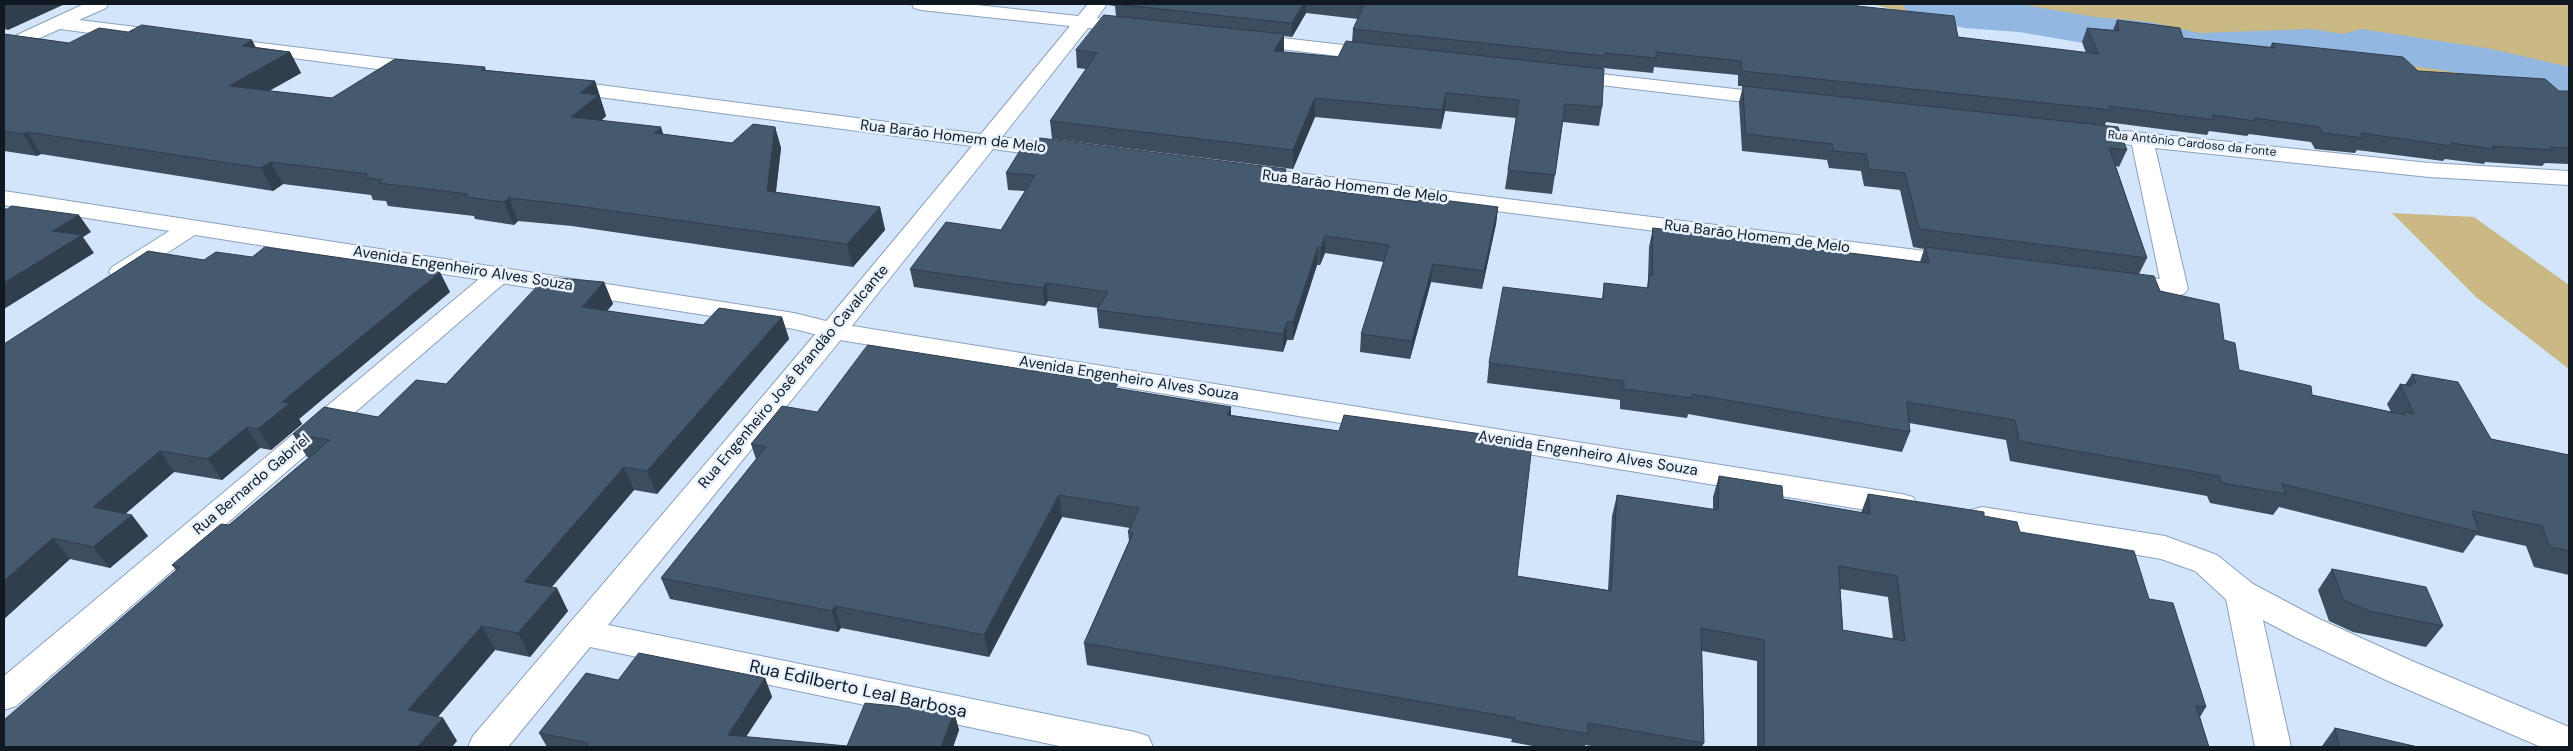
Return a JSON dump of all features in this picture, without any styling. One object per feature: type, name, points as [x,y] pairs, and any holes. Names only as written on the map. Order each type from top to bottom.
[{"type":"street","points":[[4,48],[99,4]]},
{"type":"street","points":[[920,4],[1152,29]]},
{"type":"street","name":"Rua Engenheiro José Brandão Cavalcante","points":[[486,747],[580,632],[834,331],[1098,4]]},
{"type":"street","points":[[56,24],[154,36]]},
{"type":"street","points":[[1230,38],[1396,57]]},
{"type":"street","points":[[233,45],[440,71]]},
{"type":"street","points":[[1543,74],[1798,102]]},
{"type":"street","name":"Rua Barão Homem de Melo","points":[[539,83],[1084,154]]},
{"type":"street","name":"Rua Antônio Cardoso da Fonte","points":[[2102,135],[2429,170],[2569,178]]},
{"type":"street","points":[[2105,280],[2175,289],[2142,140]]},
{"type":"street","name":"Rua Barão Homem de Melo","points":[[1233,172],[1976,264]]},
{"type":"street","name":"Avenida Engenheiro Alves Souza","points":[[4,198],[500,274],[794,322],[834,331],[1928,509]]},
{"type":"street","points":[[101,285],[190,228]]},
{"type":"street","name":"Rua Bernardo Gabriel","points":[[4,696],[500,274]]},
{"type":"street","points":[[1958,514],[2165,548],[2206,563],[2241,593],[2307,628],[2400,671],[2569,743]]},
{"type":"street","points":[[2241,593],[2273,747]]},
{"type":"street","name":"Rua Edilberto Leal Barbosa","points":[[580,632],[1135,747]]},
{"type":"shaded area","points":[[1871,4],[2569,4],[2569,103],[2400,76],[2364,52],[2312,43],[2200,47],[2019,18],[1964,14],[1922,16]]},
{"type":"shaded area","points":[[2392,213],[2474,217],[2569,285],[2569,369],[2476,297]]},
{"type":"building","points":[[1115,4],[1303,4],[1292,23]]},
{"type":"building","points":[[1352,4],[1857,4],[1857,6],[1954,16],[1958,37],[2099,54],[2087,28],[2119,31],[2117,20],[2180,28],[2183,38],[2275,48],[2272,43],[2403,57],[2418,71],[2545,79],[2559,91],[2569,91],[2569,148],[2549,147],[2553,150],[2492,146],[2494,149],[2451,143],[2452,146],[2361,133],[2364,138],[2323,133],[2319,127],[2254,118],[2255,121],[2212,115],[2214,120],[2109,106],[2111,110],[1742,71],[1741,61],[1656,52],[1656,58],[1605,53],[1604,56],[1353,29],[1364,5]]},
{"type":"building","points":[[1104,15],[1284,34],[1274,51],[1338,57],[1346,41],[1604,69],[1602,107],[1565,104],[1555,175],[1508,170],[1519,100],[1446,93],[1442,110],[1315,98],[1293,150],[1050,121],[1097,53],[1076,50]]},
{"type":"building","points":[[142,25],[252,40],[242,46],[290,52],[229,86],[332,98],[395,59],[485,67],[481,70],[595,81],[580,93],[599,95],[571,117],[661,127],[654,133],[732,143],[753,124],[775,127],[767,191],[880,207],[847,244],[563,204],[509,198],[504,202],[465,197],[468,194],[378,183],[382,180],[362,177],[368,174],[271,162],[261,168],[27,132],[23,134],[4,131],[4,34],[69,43],[99,28],[128,32]]},
{"type":"building","points":[[1743,86],[2118,127],[2127,150],[2109,148],[2147,258],[1919,229],[1905,173],[1869,169],[1866,154],[1833,151],[1832,144],[1746,134]]},
{"type":"building","points":[[1040,138],[1286,169],[1280,184],[1418,202],[1419,197],[1498,207],[1484,271],[1433,264],[1412,341],[1361,334],[1389,245],[1325,236],[1321,248],[1318,247],[1293,322],[1287,322],[1283,334],[1097,310],[1108,292],[1046,283],[1043,288],[910,269],[946,222],[1001,230],[1035,175],[1006,173],[1024,144],[1035,145]]},
{"type":"building","points":[[12,206],[79,215],[52,231],[82,235],[4,283],[4,209]]},
{"type":"building","points":[[1653,228],[1929,263],[1925,247],[2154,276],[2160,291],[2219,304],[2224,340],[2235,343],[2239,370],[2311,386],[2312,395],[2405,415],[2404,412],[2414,414],[2400,384],[2412,386],[2411,382],[2416,383],[2412,374],[2458,382],[2491,439],[2569,455],[2569,551],[2550,547],[2542,526],[2472,511],[2479,532],[2282,484],[2286,494],[2222,483],[2219,476],[2019,441],[2015,420],[1907,402],[1910,432],[1692,394],[1692,398],[1624,389],[1624,381],[1489,363],[1503,287],[1603,299],[1604,283],[1648,288],[1649,275],[1652,275]]},
{"type":"building","points":[[265,247],[440,272],[282,402],[290,403],[258,429],[247,427],[208,459],[160,451],[93,507],[132,515],[93,547],[53,538],[4,581],[4,344],[148,251],[204,260],[216,252],[252,257]]},
{"type":"building","points":[[546,277],[604,282],[582,307],[703,325],[719,308],[782,317],[647,471],[624,467],[524,582],[557,588],[518,633],[482,626],[408,710],[443,718],[417,747],[4,747],[4,720],[180,567],[172,565],[221,524],[229,525],[330,440],[293,434],[324,407],[378,417],[416,380],[446,384]]},
{"type":"building","points":[[868,345],[1118,384],[1115,388],[1231,407],[1227,415],[1339,431],[1344,415],[1504,437],[1503,441],[1532,445],[1517,576],[1611,591],[1617,495],[1718,510],[1719,476],[1782,486],[1783,499],[1870,514],[1868,494],[1984,512],[1984,516],[2017,522],[2020,532],[2134,551],[2149,599],[2173,603],[2206,707],[2196,706],[2209,747],[1764,747],[1764,640],[1701,628],[1704,743],[1588,723],[1588,734],[1515,721],[1515,718],[1084,643],[1133,533],[1128,532],[1139,508],[1059,495],[984,635],[835,606],[832,611],[661,578],[766,447],[751,444],[782,406],[817,412]],"holes":[[[1839,566],[1897,576],[1905,641],[1843,630]]]},
{"type":"building","points":[[2332,569],[2426,587],[2443,626],[2369,611],[2344,600]]},
{"type":"building","points":[[639,653],[765,678],[728,735],[847,746],[865,703],[954,712],[941,747],[586,747],[589,743],[539,733],[586,673],[618,680]]},
{"type":"building","points":[[2335,728],[2418,747],[2340,747]]},
{"type":"waterway","points":[[1925,4],[1964,14],[2019,18],[2095,31],[2150,36],[2200,47],[2312,43],[2364,52],[2361,43],[2492,63],[2518,68],[2569,83]]}]
